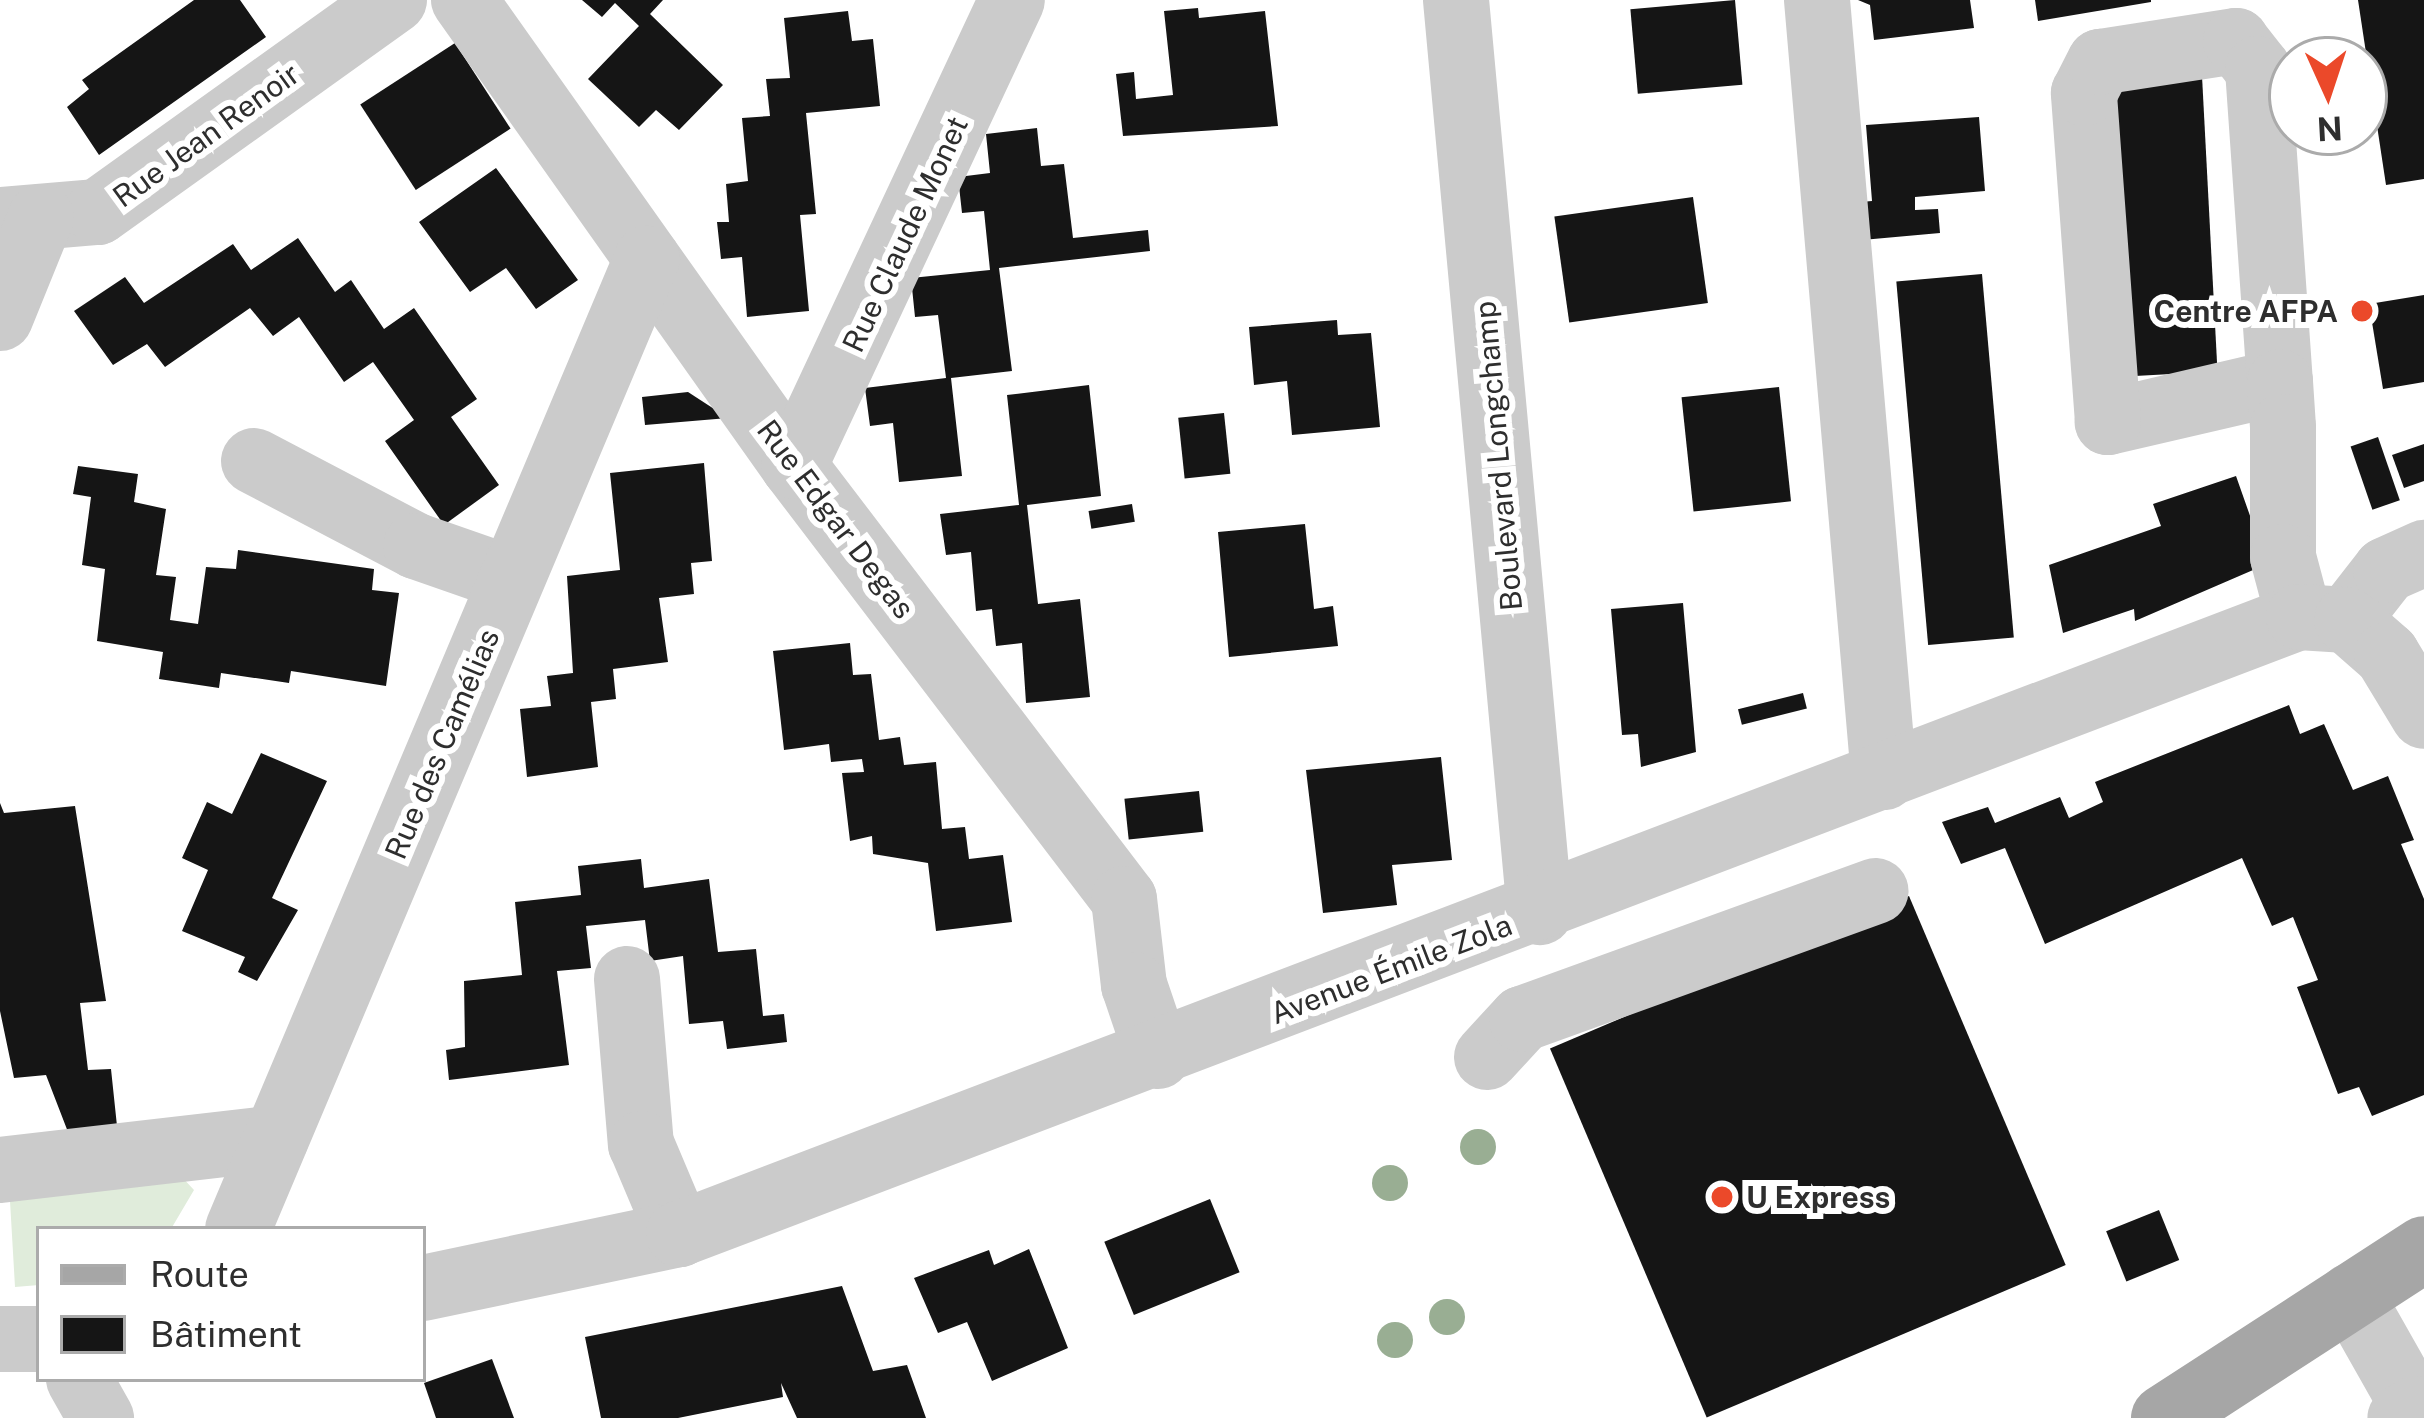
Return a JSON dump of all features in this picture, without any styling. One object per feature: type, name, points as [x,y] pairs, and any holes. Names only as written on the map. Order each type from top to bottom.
[{"type":"main road","points":[[2164,1418],[2424,1249]]},
{"type":"street","name":"Rue Jean Renoir","points":[[20,219],[98,212],[394,0]]},
{"type":"street","name":"Rue Edgar Degas","points":[[464,0],[794,466],[1124,899],[1133,985],[1158,1056]]},
{"type":"street","name":"Rue Claude Monet","points":[[794,466],[1012,0]]},
{"type":"street","name":"Boulevard Longchamp","points":[[1456,0],[1540,912]]},
{"type":"street","points":[[1817,0],[1884,777]]},
{"type":"street","points":[[2280,382],[2108,422],[2084,93],[2100,62],[2236,40],[2258,69],[2280,382],[2283,557],[2323,619],[2387,656],[2424,716]]},
{"type":"street","points":[[0,318],[20,219]]},
{"type":"street","name":"Rue des Camélias","points":[[239,1226],[647,259]]},
{"type":"street","points":[[254,461],[416,546],[511,580]]},
{"type":"street","points":[[2323,619],[2386,570],[2424,553]]},
{"type":"street","name":"Avenue Émile Zola","points":[[426,1287],[679,1234],[1540,912],[1884,777],[2323,619]]},
{"type":"street","points":[[1487,1057],[1522,1019],[1876,890]]},
{"type":"street","points":[[627,979],[640,1144],[679,1234]]},
{"type":"street","points":[[0,1170],[276,1138]]},
{"type":"street","points":[[2350,1296],[2414,1412]]},
{"type":"street","points":[[0,1339],[36,1339]]},
{"type":"street","points":[[81,1382],[101,1418]]},
{"type":"green space","points":[[180,1175],[194,1190],[173,1226],[36,1226],[36,1285],[15,1287],[10,1201]]},
{"type":"building","points":[[194,0],[240,0],[266,37],[99,155],[67,107],[89,89],[82,80]]},
{"type":"building","points":[[582,0],[663,0],[650,14],[723,85],[679,130],[656,110],[639,127],[588,79],[639,26],[615,3],[602,17]]},
{"type":"building","points":[[1735,0],[1742,85],[1638,94],[1630,9]]},
{"type":"building","points":[[1858,0],[1970,0],[1974,28],[1874,40],[1870,5]]},
{"type":"building","points":[[2035,0],[2151,0],[2151,2],[2038,21]]},
{"type":"building","points":[[2358,0],[2424,0],[2424,179],[2386,185],[2382,156],[2388,156],[2388,36],[2363,36]]},
{"type":"building","points":[[1198,8],[1199,18],[1265,11],[1278,126],[1123,136],[1116,74],[1134,72],[1136,99],[1173,95],[1164,11]]},
{"type":"building","points":[[848,11],[852,41],[873,39],[880,106],[806,113],[816,214],[800,215],[809,311],[747,317],[742,257],[721,259],[717,222],[729,222],[726,184],[748,181],[742,118],[770,116],[766,79],[790,78],[784,18]]},
{"type":"building","points":[[455,43],[511,129],[416,190],[360,105]]},
{"type":"building","points":[[2202,76],[2217,372],[2126,376],[2110,81]]},
{"type":"building","points":[[1979,117],[1985,191],[1915,197],[1915,210],[1938,209],[1940,233],[1851,241],[1849,203],[1872,201],[1866,125]]},
{"type":"building","points":[[1037,128],[1041,166],[1064,164],[1073,238],[1148,230],[1150,251],[999,268],[1012,371],[951,378],[962,476],[899,482],[893,423],[870,426],[865,388],[946,378],[938,315],[915,317],[911,278],[990,270],[984,211],[962,213],[958,177],[990,173],[986,134]]},
{"type":"building","points":[[496,168],[578,280],[536,309],[506,268],[470,292],[419,222]]},
{"type":"building","points":[[1693,197],[1708,303],[1569,322],[1554,216]]},
{"type":"building","points":[[298,238],[335,292],[351,280],[384,329],[414,308],[477,399],[451,417],[499,485],[444,525],[385,441],[414,420],[373,362],[344,382],[299,317],[273,336],[250,308],[165,367],[147,344],[113,365],[74,311],[125,277],[144,303],[233,244],[251,270]]},
{"type":"building","points":[[1982,274],[2014,638],[1928,645],[1896,281]]},
{"type":"building","points":[[2424,295],[2424,382],[2383,389],[2369,304]]},
{"type":"building","points":[[1337,320],[1338,335],[1371,333],[1380,427],[1292,435],[1287,381],[1254,385],[1249,327]]},
{"type":"building","points":[[1089,385],[1101,496],[1027,505],[1038,604],[1080,599],[1090,697],[1026,703],[1022,643],[996,646],[992,609],[976,611],[971,552],[946,555],[940,514],[1019,505],[1007,395]]},
{"type":"building","points":[[1779,387],[1791,501],[1694,512],[1682,397]]},
{"type":"building","points":[[688,392],[728,418],[645,425],[642,397]]},
{"type":"building","points":[[1224,413],[1230,474],[1185,478],[1178,418]]},
{"type":"building","points":[[2378,437],[2400,500],[2372,510],[2351,446]]},
{"type":"building","points":[[2424,444],[2424,481],[2404,488],[2392,455]]},
{"type":"building","points":[[704,463],[712,561],[691,563],[694,594],[659,598],[668,662],[613,669],[616,699],[591,702],[598,767],[527,777],[520,709],[551,706],[547,676],[573,673],[567,576],[620,570],[610,473]]},
{"type":"building","points":[[78,466],[138,474],[134,502],[166,509],[156,575],[176,577],[170,620],[198,624],[206,567],[236,569],[238,550],[374,569],[372,590],[399,593],[386,686],[291,671],[289,683],[221,673],[219,688],[159,679],[163,652],[97,641],[105,569],[82,565],[91,497],[73,494]]},
{"type":"building","points":[[2236,476],[2267,564],[2135,621],[2134,609],[2063,633],[2049,565],[2161,526],[2153,504]]},
{"type":"building","points":[[1132,504],[1135,522],[1091,529],[1089,511]]},
{"type":"building","points":[[1305,524],[1314,609],[1333,606],[1338,646],[1229,657],[1218,532]]},
{"type":"building","points":[[1683,603],[1696,752],[1641,767],[1638,734],[1622,735],[1611,609]]},
{"type":"building","points":[[850,643],[853,675],[871,674],[879,740],[900,737],[904,765],[936,762],[942,829],[965,827],[969,859],[1003,855],[1012,922],[936,931],[928,863],[873,854],[872,836],[850,841],[842,773],[864,772],[862,759],[831,762],[829,744],[784,750],[773,651]]},
{"type":"building","points":[[1803,693],[1807,709],[1742,725],[1738,709]]},
{"type":"building","points":[[2289,705],[2300,734],[2324,724],[2353,790],[2388,776],[2414,840],[2401,844],[2424,899],[2424,1095],[2372,1116],[2359,1087],[2338,1094],[2297,987],[2318,980],[2293,917],[2272,926],[2242,858],[2045,944],[2005,848],[1961,864],[1942,822],[1988,807],[1995,823],[2060,797],[2069,818],[2103,802],[2095,782]]},
{"type":"building","points":[[261,753],[327,781],[272,898],[298,910],[257,981],[238,972],[245,957],[182,931],[208,870],[182,858],[207,802],[232,814]]},
{"type":"building","points":[[1441,757],[1452,860],[1392,865],[1397,905],[1323,913],[1306,770]]},
{"type":"building","points":[[1199,791],[1203,832],[1129,840],[1124,799]]},
{"type":"building","points":[[0,803],[4,813],[75,806],[106,1001],[80,1003],[88,1070],[111,1069],[117,1126],[68,1132],[46,1075],[14,1078],[0,1011]]},
{"type":"building","points":[[641,859],[644,888],[709,879],[718,952],[756,949],[763,1016],[784,1014],[787,1042],[727,1049],[723,1021],[689,1024],[683,956],[650,961],[645,920],[586,926],[591,968],[557,971],[569,1065],[449,1080],[446,1050],[465,1047],[464,981],[522,975],[515,902],[581,895],[578,866]]},
{"type":"building","points":[[1909,896],[2066,1265],[1707,1418],[1550,1048]]},
{"type":"building","points":[[1210,1199],[1240,1272],[1134,1315],[1104,1242]]},
{"type":"building","points":[[2159,1210],[2179,1260],[2126,1281],[2106,1231]]},
{"type":"building","points":[[1029,1249],[1068,1348],[992,1381],[967,1322],[938,1333],[914,1278],[989,1250],[994,1265]]},
{"type":"building","points":[[842,1286],[873,1371],[907,1365],[926,1418],[797,1418],[781,1383],[783,1397],[678,1418],[601,1418],[585,1337]]},
{"type":"building","points":[[492,1359],[514,1418],[436,1418],[424,1383]]},
{"type":"place","name":"Centre AFPA","points":[[2362,311]]},
{"type":"place","name":"U Express","points":[[1722,1197]]}]
